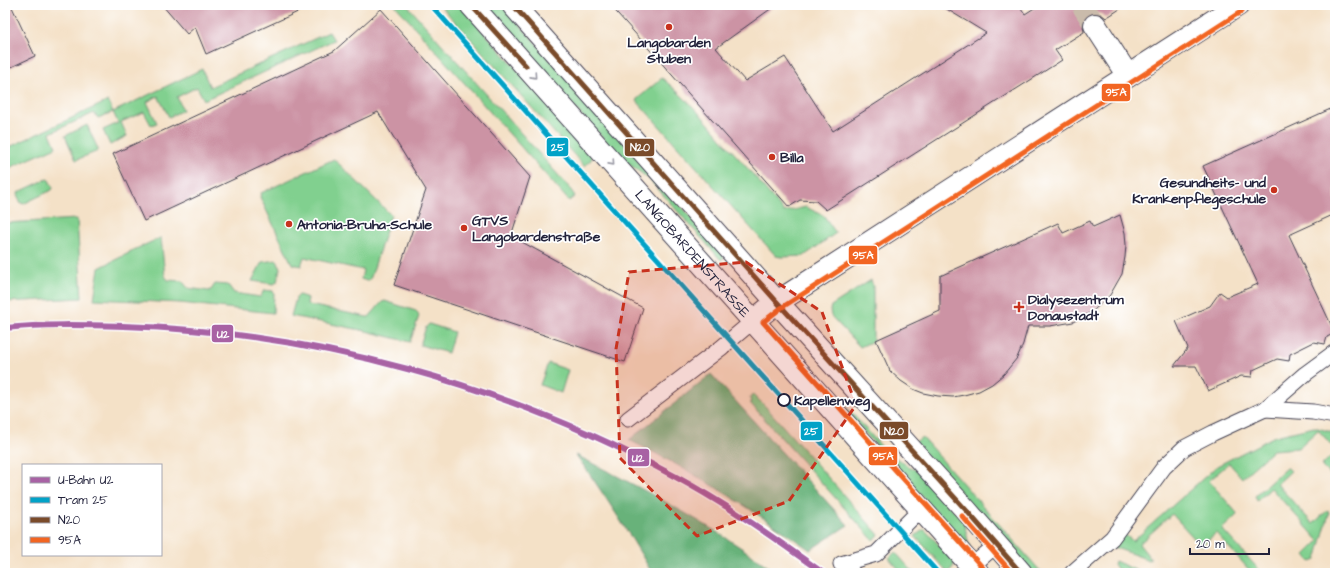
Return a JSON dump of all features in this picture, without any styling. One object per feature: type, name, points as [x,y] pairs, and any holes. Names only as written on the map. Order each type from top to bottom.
[{"type":"street","name":"LANGOBARDENSTRASSE","points":[[471,5],[921,509],[972,571]]},
{"type":"street","points":[[513,5],[777,302],[1021,573]]},
{"type":"street","points":[[753,321],[777,302],[1238,5]]},
{"type":"street","points":[[1095,25],[1128,76]]},
{"type":"lane","points":[[628,419],[721,348],[753,321]]},
{"type":"lane","points":[[1072,573],[1112,538],[1164,467],[1184,448],[1265,409],[1304,374],[1335,352]]},
{"type":"lane","points":[[1265,409],[1313,412],[1335,416]]},
{"type":"lane","points":[[853,573],[841,564],[876,554],[921,509]]},
{"type":"lane","points":[[972,571],[996,545]]},
{"type":"highlighted area","points":[[746,262],[822,312],[856,405],[789,501],[697,536],[620,458],[616,349],[629,272]]},
{"type":"green space","points":[[395,5],[407,5],[568,186],[575,196],[569,201]]},
{"type":"green space","points":[[440,5],[460,5],[593,155],[591,160],[584,166]]},
{"type":"green space","points":[[479,5],[502,5],[726,256],[721,260],[648,178],[623,160]]},
{"type":"green space","points":[[329,32],[334,40],[204,100],[197,87],[177,97],[183,110],[169,117],[158,96],[147,102],[157,123],[151,125],[144,112],[121,122],[127,136],[110,145],[103,130],[118,123],[113,112],[202,69],[210,87]]},
{"type":"green space","points":[[662,78],[703,118],[784,212],[806,207],[824,216],[836,233],[804,256],[776,256],[636,100]]},
{"type":"green space","points":[[108,101],[113,112],[98,118],[94,113],[50,133],[56,147],[5,170],[5,149]]},
{"type":"green space","points":[[87,125],[98,151],[76,160],[65,136]]},
{"type":"green space","points":[[334,159],[391,215],[371,277],[366,281],[361,279],[363,270],[304,257],[301,266],[292,264],[260,197],[261,193]]},
{"type":"green space","points":[[47,179],[53,188],[52,190],[23,204],[21,203],[17,195],[19,192]]},
{"type":"green space","points":[[77,219],[82,298],[5,302],[5,223]]},
{"type":"green space","points":[[160,238],[165,276],[168,280],[182,281],[188,288],[209,291],[215,284],[228,285],[234,293],[260,297],[264,290],[273,291],[273,313],[180,303],[94,299],[99,268]]},
{"type":"green space","points":[[277,260],[280,268],[277,282],[274,284],[252,281],[262,262]]},
{"type":"green space","points":[[871,280],[873,286],[873,341],[860,347],[831,316],[830,310],[831,306]]},
{"type":"green space","points":[[299,295],[308,298],[307,304],[309,305],[367,317],[369,317],[382,302],[385,301],[416,311],[419,316],[410,342],[366,331],[291,316],[296,298]]},
{"type":"green space","points":[[429,324],[454,332],[448,353],[420,345],[426,327]]},
{"type":"green space","points":[[806,362],[882,447],[900,461],[922,474],[964,522],[970,550],[804,365]]},
{"type":"green space","points":[[548,363],[568,370],[561,393],[540,385]]},
{"type":"green space","points":[[711,374],[848,525],[810,550],[722,491],[676,464],[629,440]]},
{"type":"green space","points":[[753,394],[879,535],[873,540],[751,404],[750,398]]},
{"type":"green space","points":[[1314,427],[1335,433],[1335,449],[1318,430],[1298,448],[1273,450],[1242,478],[1229,463],[1209,481],[1237,515],[1222,529],[1262,573],[1252,573],[1216,533],[1201,546],[1172,514],[1139,544],[1151,559],[1149,560],[1113,547],[1124,534],[1133,541],[1217,466],[1275,436]]},
{"type":"green space","points":[[922,437],[1042,573],[1027,569],[914,443]]},
{"type":"green space","points":[[1335,452],[1335,475],[1332,477],[1322,467],[1323,464]]},
{"type":"green space","points":[[576,455],[699,521],[770,568],[757,573],[652,573],[616,513]]},
{"type":"green space","points":[[1286,468],[1291,471],[1277,484],[1313,524],[1328,510],[1329,514],[1316,560],[1311,562],[1305,555],[1319,541],[1271,488],[1257,501],[1255,496]]},
{"type":"green space","points":[[925,530],[955,562],[948,573],[915,536]]},
{"type":"green space","points":[[895,552],[914,573],[902,573],[889,558]]},
{"type":"green space","points":[[1115,561],[1142,573],[1120,573],[1114,564]]},
{"type":"building","points":[[5,5],[11,5],[35,56],[5,70]]},
{"type":"building","points":[[162,5],[313,5],[206,54],[195,27],[187,34]]},
{"type":"building","points":[[610,5],[776,5],[716,48],[745,81],[785,57],[833,131],[986,33],[940,5],[1019,5],[1025,14],[1039,5],[1126,5],[1106,18],[1101,14],[1095,13],[1088,15],[1084,19],[1084,32],[1055,50],[1062,60],[826,210],[816,201],[800,200],[789,207]]},
{"type":"building","points":[[381,9],[530,177],[511,236],[643,308],[625,362],[394,285],[426,190],[378,112],[144,221],[113,154],[334,51]]},
{"type":"building","points":[[1335,107],[1335,214],[1289,235],[1335,333],[1327,337],[1325,344],[1314,342],[1290,354],[1289,361],[1277,359],[1253,370],[1252,377],[1241,376],[1208,391],[1196,366],[1174,366],[1188,348],[1176,321],[1210,306],[1220,292],[1227,297],[1258,284],[1203,166]]},
{"type":"building","name":"Dialysezentrum Donaustadt","points":[[1120,215],[1125,233],[1125,257],[1122,274],[1110,295],[1093,311],[1073,322],[1050,326],[1028,326],[1017,358],[1004,374],[992,384],[979,391],[964,395],[953,397],[938,396],[913,389],[890,371],[876,340],[940,311],[940,276],[1058,223],[1063,233],[1090,221],[1093,227]]},
{"type":"tunnel","points":[[1082,5],[1095,25]]},
{"type":"metro line","name":"U2","points":[[5,328],[79,325],[195,330],[267,339],[338,352],[408,369],[478,390],[545,415],[612,444],[676,477],[714,499],[770,535],[823,573]]},
{"type":"tram line","name":"25","points":[[431,5],[938,573]]},
{"type":"transit line","name":"N20","points":[[471,5],[526,66]]},
{"type":"transit line","name":"N20","points":[[513,5],[777,302],[966,510],[1021,573]]},
{"type":"transit line","name":"95A","points":[[983,568],[763,322],[781,308],[1242,11]]},
{"type":"transit line","name":"95A","points":[[962,516],[1012,573]]},
{"type":"place","name":"Langobarden Stuben","points":[[669,27]]},
{"type":"place","name":"Billa","points":[[772,157]]},
{"type":"place","name":"Gesundheits- und Krankenpflegeschule","points":[[1274,190]]},
{"type":"place","name":"Antonia-Bruha-Schule","points":[[289,224]]},
{"type":"place","name":"GTVS Langobardenstraße","points":[[464,228]]},
{"type":"place","name":"Dialysezentrum Donaustadt","points":[[1019,307]]},
{"type":"place","name":"Kapellenweg","points":[[784,400]]}]
